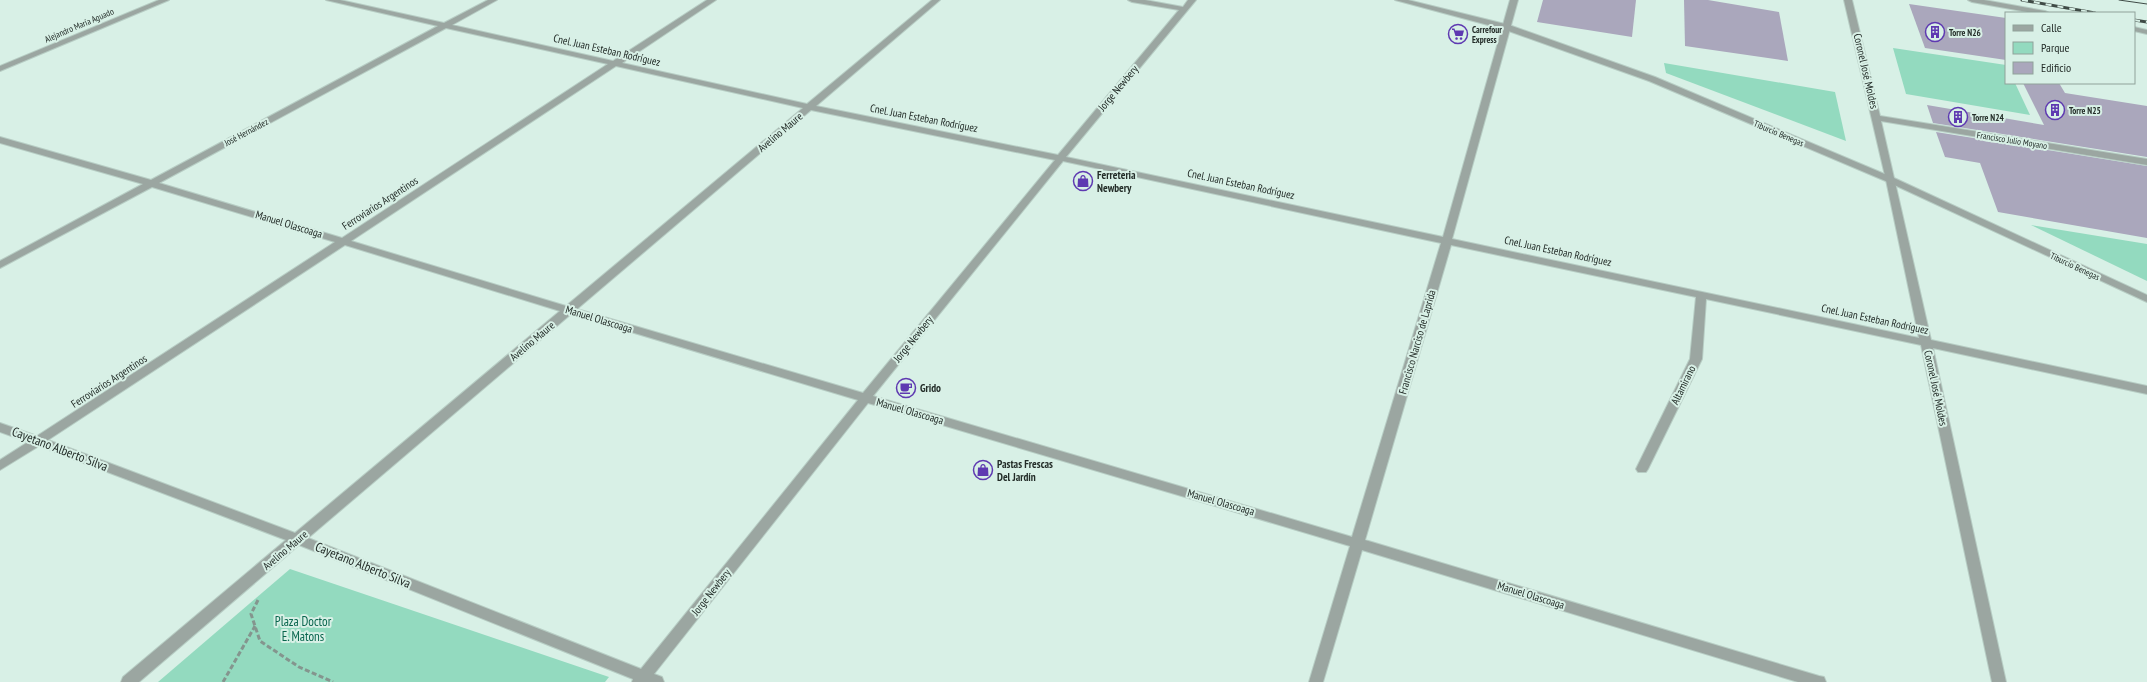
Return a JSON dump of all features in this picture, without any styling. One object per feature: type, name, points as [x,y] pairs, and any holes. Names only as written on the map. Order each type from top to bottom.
[{"type":"street","name":"Alejandro María Aguado","points":[[0,69],[165,0]]},
{"type":"street","name":"Cnel. Juan Esteban Rodríguez","points":[[330,0],[809,107],[1447,240],[2147,390]]},
{"type":"street","name":"José Hernández","points":[[0,265],[493,0]]},
{"type":"street","name":"Ferroviarios Argentinos","points":[[0,466],[712,0]]},
{"type":"street","name":"Avelino Maure","points":[[128,682],[936,0]]},
{"type":"street","points":[[1132,0],[1184,9]]},
{"type":"street","name":"Jorge Newbery","points":[[641,679],[1059,158],[1192,0]]},
{"type":"street","name":"Tiburcio Benegas","points":[[1399,0],[1506,27],[1652,79],[1891,180],[2147,299]]},
{"type":"street","name":"Francisco Narciso de Laprida","points":[[1316,682],[1447,240],[1514,0]]},
{"type":"street","name":"Coronel José Moldes","points":[[1848,0],[1891,180],[2000,682]]},
{"type":"street","points":[[1972,0],[2039,12]]},
{"type":"street","points":[[2135,29],[2147,32]]},
{"type":"street","name":"Francisco Julio Moyano","points":[[1877,118],[2147,162]]},
{"type":"street","name":"Manuel Olascoaga","points":[[0,140],[153,183],[569,310],[1358,542],[1819,682]]},
{"type":"street","name":"Altamirano","points":[[1642,469],[1696,359],[1701,294]]},
{"type":"street","name":"Cayetano Alberto Silva","points":[[0,427],[297,539],[641,679],[657,682]]},
{"type":"path","points":[[260,594],[251,614],[260,641],[299,667],[333,682]]},
{"type":"path","points":[[223,682],[255,626]]},
{"type":"green space","points":[[1893,48],[2005,65],[2005,84],[2015,84],[2030,115],[1906,94]]},
{"type":"green space","points":[[1664,63],[1835,92],[1846,141],[1666,73]]},
{"type":"green space","points":[[2031,225],[2147,244],[2147,281]]},
{"type":"green space","name":"Plaza Doctor E. Matons","points":[[290,569],[609,677],[605,682],[158,682]]},
{"type":"building","points":[[1543,0],[1636,0],[1632,37],[1537,22]]},
{"type":"building","points":[[1684,0],[1708,0],[1779,12],[1788,61],[1685,46]]},
{"type":"building","points":[[1909,4],[2005,18],[2005,60],[1925,48]]},
{"type":"building","points":[[2024,84],[2060,84],[2065,93],[2147,106],[2147,157],[1933,123],[1927,105],[2044,125]]},
{"type":"building","points":[[1936,132],[2147,166],[2147,238],[1998,212],[1980,163],[1945,157]]},
{"type":"tram line","points":[[2119,0],[2147,4]]},
{"type":"railway","points":[[2022,0],[2089,12]]},
{"type":"railway","points":[[2135,20],[2147,22]]},
{"type":"place","name":"Torre N26","points":[[1935,32]]},
{"type":"place","name":"Carrefour Express","points":[[1458,34]]},
{"type":"place","name":"Torre N25","points":[[2055,110]]},
{"type":"place","name":"Torre N24","points":[[1958,117]]},
{"type":"place","name":"Ferreteria Newbery","points":[[1083,181]]},
{"type":"place","name":"Grido","points":[[906,388]]},
{"type":"place","name":"Pastas Frescas Del Jardín","points":[[983,470]]}]
